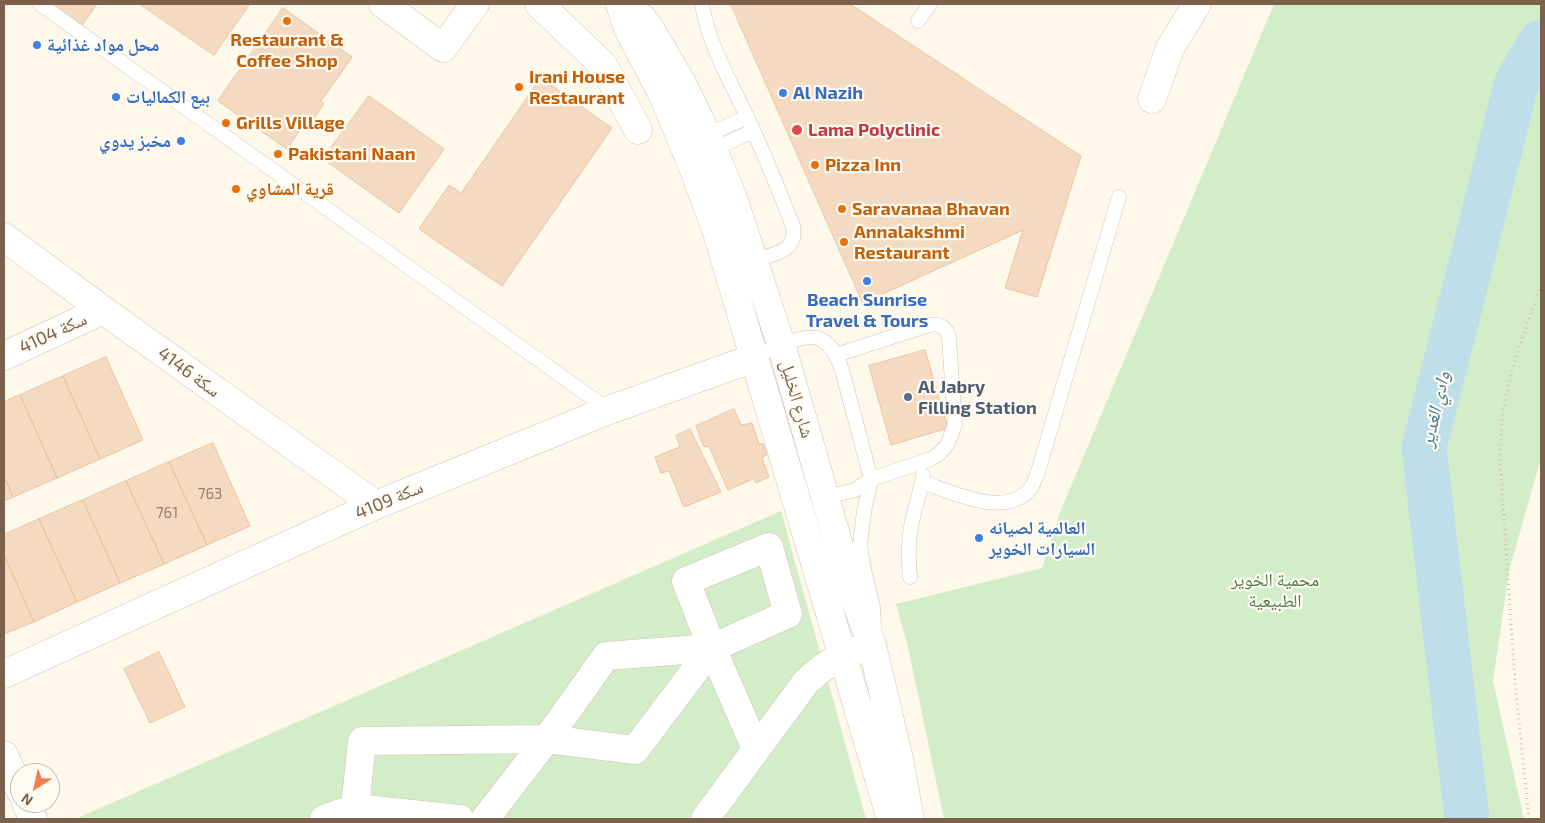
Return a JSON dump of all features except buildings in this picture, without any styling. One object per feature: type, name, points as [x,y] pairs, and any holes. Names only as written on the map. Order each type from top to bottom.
[{"type":"street","points":[[383,4],[444,48],[476,4]]},
{"type":"street","points":[[539,4],[603,65],[638,130]]},
{"type":"street","points":[[1152,99],[1170,48],[1197,4]]},
{"type":"street","name":"شارع الخليل","points":[[623,5],[642,18],[649,27],[682,83],[732,194],[754,260],[781,344],[807,486],[843,654],[892,819]]},
{"type":"street","name":"شارع الخليل","points":[[623,5],[628,29],[662,93],[691,162],[713,221],[738,298],[754,358],[872,646],[899,759],[910,819]]},
{"type":"street","name":"سكة 4146","points":[[4,237],[376,505]]},
{"type":"street","name":"سكة 4104","points":[[4,356],[103,310]]},
{"type":"street","name":"سكة 4109","points":[[4,674],[376,505],[608,410],[754,358]]},
{"type":"street","points":[[705,819],[806,682],[824,666],[843,654],[872,646]]},
{"type":"street","points":[[712,648],[756,749]]},
{"type":"street","points":[[485,819],[547,739],[606,656],[712,648]]},
{"type":"street","points":[[355,808],[362,741],[547,739],[634,750],[712,648]]},
{"type":"street","points":[[4,755],[10,768]]},
{"type":"street","points":[[324,819],[355,808],[460,819]]},
{"type":"lane","points":[[40,4],[608,410]]},
{"type":"lane","points":[[702,4],[704,22],[754,131],[795,234],[793,241],[784,250],[754,260]]},
{"type":"lane","points":[[918,21],[930,4]]},
{"type":"lane","points":[[710,142],[747,117]]},
{"type":"lane","points":[[710,142],[754,131]]},
{"type":"lane","points":[[922,482],[985,502],[1001,504],[1017,499],[1030,489],[1037,475],[1118,197]]},
{"type":"lane","points":[[807,486],[840,494],[854,490],[871,479],[932,459],[947,445],[955,425],[949,339],[948,332],[944,327],[939,324],[929,325],[836,355],[842,370],[871,479],[860,544],[874,620],[872,646]]},
{"type":"lane","name":"سكة 4109","points":[[754,358],[781,344],[809,337],[820,339],[836,355]]},
{"type":"lane","points":[[910,578],[909,539],[922,482],[923,462]]},
{"type":"path","points":[[1529,819],[1515,681],[1500,460],[1505,399],[1513,368],[1541,284]]},
{"type":"green space","name":"محمية الخوير الطبيعية","points":[[1274,4],[1541,4],[1541,458],[1509,571],[1493,681],[1524,819],[944,819],[908,647],[896,604],[1042,568],[1061,510]]},
{"type":"green space","points":[[781,511],[866,819],[75,819]]},
{"type":"waterway","name":"وادي الغدير","points":[[1467,819],[1424,448],[1517,82],[1541,42]]},
{"type":"place","name":"Restaurant & Coffee Shop","points":[[287,21]]},
{"type":"place","name":"محل مواد غذائية","points":[[37,45]]},
{"type":"place","name":"Irani House Restaurant","points":[[519,87]]},
{"type":"place","name":"Al Nazih","points":[[783,93]]},
{"type":"place","name":"بيع الكماليات","points":[[116,97]]},
{"type":"place","name":"Grills Village","points":[[226,123]]},
{"type":"place","name":"Lama Polyclinic","points":[[797,130]]},
{"type":"place","name":"مخبز يدوي","points":[[181,141]]},
{"type":"place","name":"Pakistani Naan","points":[[278,154]]},
{"type":"place","name":"Pizza Inn","points":[[815,165]]},
{"type":"place","name":"قرية المشاوي","points":[[236,189]]},
{"type":"place","name":"Saravanaa Bhavan","points":[[842,209]]},
{"type":"place","name":"Annalakshmi Restaurant","points":[[844,242]]},
{"type":"place","name":"Beach Sunrise Travel & Tours","points":[[867,281]]},
{"type":"place","name":"Al Jabry Filling Station","points":[[908,397]]},
{"type":"place","name":"العالمية لصيانه السيارات الخوير","points":[[979,538]]}]
